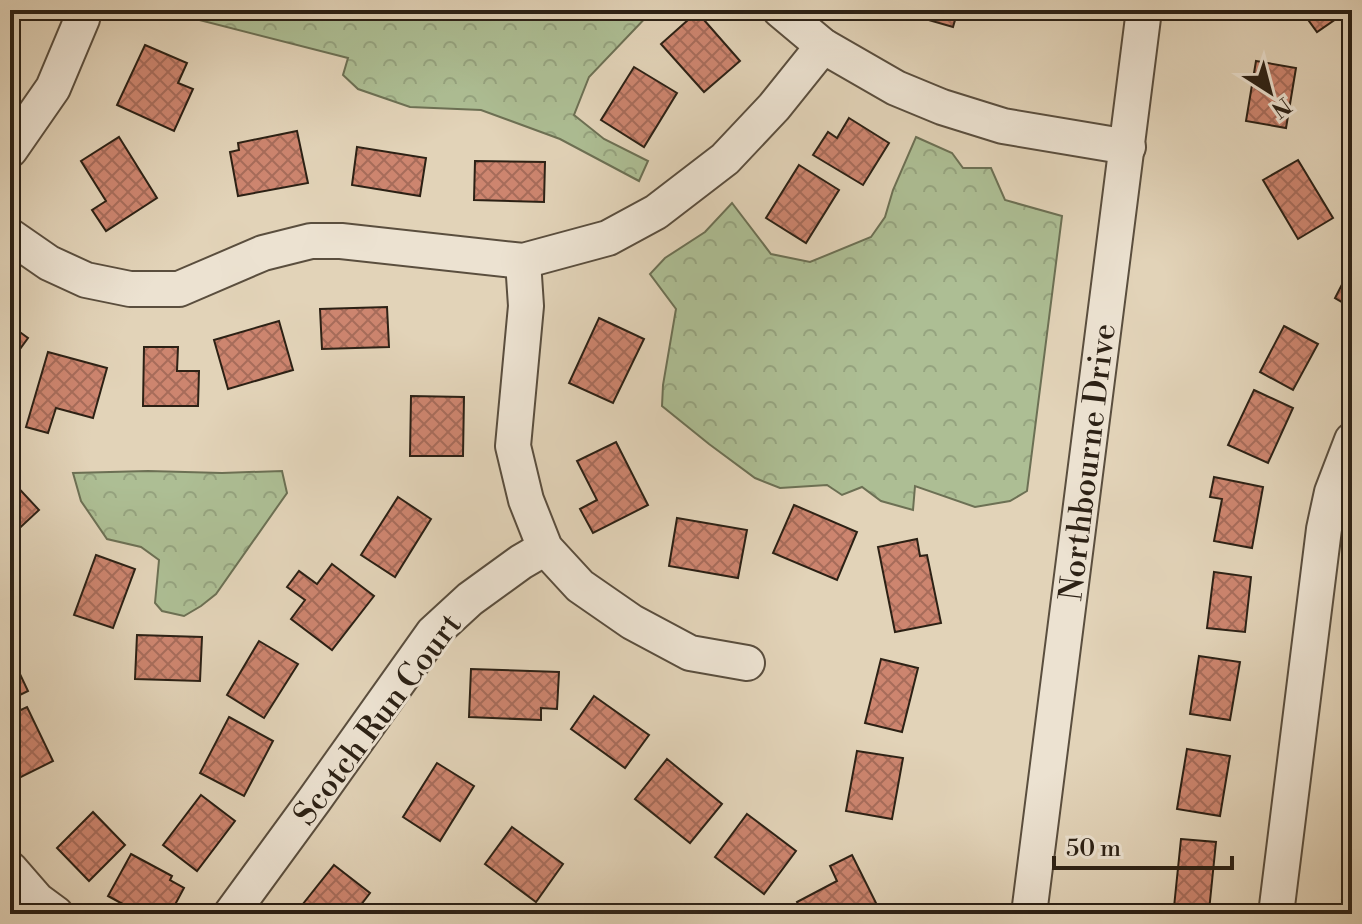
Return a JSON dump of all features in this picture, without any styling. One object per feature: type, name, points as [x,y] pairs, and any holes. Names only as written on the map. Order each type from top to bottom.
[{"type":"street","points":[[10,150],[53,88],[84,10]]},
{"type":"street","points":[[780,10],[823,46],[896,88],[942,107],[1003,126],[1128,147]]},
{"type":"street","name":"Northbourne Drive","points":[[1029,914],[1144,10]]},
{"type":"street","points":[[10,236],[49,263],[86,280],[130,289],[179,289],[263,253],[311,241],[341,241],[523,261],[608,238],[656,212],[725,159],[774,107],[823,46]]},
{"type":"street","points":[[523,261],[526,306],[513,446],[526,500],[545,548],[580,586],[632,622],[690,653],[747,663]]},
{"type":"street","points":[[1276,914],[1324,529],[1332,492],[1352,440]]},
{"type":"street","name":"Scotch Run Court","points":[[231,914],[433,633],[470,599],[545,548]]},
{"type":"street","points":[[10,869],[37,900],[56,914]]},
{"type":"green space","points":[[119,10],[653,10],[589,77],[574,115],[604,139],[648,161],[639,181],[560,139],[481,110],[410,107],[358,89],[343,75],[348,58],[176,14]]},
{"type":"green space","points":[[916,137],[952,153],[963,168],[991,168],[1005,200],[1062,216],[1027,491],[1010,501],[975,507],[915,486],[913,510],[881,501],[862,487],[842,495],[827,485],[780,488],[755,478],[662,406],[676,309],[650,274],[665,258],[705,232],[732,203],[771,254],[810,262],[871,237],[885,217]]},
{"type":"green space","points":[[282,471],[287,493],[216,594],[184,616],[162,611],[155,603],[159,560],[141,547],[107,539],[81,501],[73,473]]},
{"type":"building","points":[[10,10],[23,10],[10,38]]},
{"type":"building","points":[[894,10],[958,10],[953,27]]},
{"type":"building","points":[[1301,10],[1349,10],[1317,32]]},
{"type":"building","points":[[697,12],[740,61],[704,92],[661,44]]},
{"type":"building","points":[[145,45],[187,63],[178,83],[193,89],[174,131],[117,105]]},
{"type":"building","points":[[1256,61],[1296,68],[1286,128],[1246,121]]},
{"type":"building","points":[[634,67],[677,93],[644,147],[601,120]]},
{"type":"building","points":[[849,118],[889,143],[863,185],[813,155],[828,132],[837,138]]},
{"type":"building","points":[[297,131],[308,183],[238,196],[230,152],[239,150],[238,143]]},
{"type":"building","points":[[119,137],[157,198],[106,231],[92,210],[106,201],[81,161]]},
{"type":"building","points":[[357,147],[426,158],[420,196],[352,185]]},
{"type":"building","points":[[1298,160],[1333,218],[1298,239],[1263,180]]},
{"type":"building","points":[[475,161],[545,162],[544,202],[474,200]]},
{"type":"building","points":[[799,165],[839,190],[806,243],[766,218]]},
{"type":"building","points":[[1352,265],[1352,308],[1335,298]]},
{"type":"building","points":[[387,307],[389,347],[322,349],[320,309]]},
{"type":"building","points":[[599,318],[644,339],[613,403],[569,383]]},
{"type":"building","points":[[279,321],[293,370],[228,389],[214,340]]},
{"type":"building","points":[[10,325],[28,338],[10,363]]},
{"type":"building","points":[[1284,326],[1318,344],[1293,390],[1260,372]]},
{"type":"building","points":[[144,347],[178,347],[177,371],[199,371],[198,406],[143,406]]},
{"type":"building","points":[[48,352],[107,368],[93,418],[56,408],[48,433],[26,427]]},
{"type":"building","points":[[1254,390],[1293,408],[1268,463],[1228,445]]},
{"type":"building","points":[[411,396],[464,397],[463,456],[410,456]]},
{"type":"building","points":[[616,442],[648,505],[593,533],[580,509],[597,500],[577,461]]},
{"type":"building","points":[[1214,477],[1263,487],[1252,548],[1214,541],[1222,499],[1210,497]]},
{"type":"building","points":[[10,479],[39,510],[10,537]]},
{"type":"building","points":[[398,497],[431,519],[395,577],[361,555]]},
{"type":"building","points":[[794,505],[857,532],[837,580],[773,553]]},
{"type":"building","points":[[677,518],[747,530],[738,578],[669,566]]},
{"type":"building","points":[[917,539],[920,556],[927,555],[941,623],[895,632],[878,547]]},
{"type":"building","points":[[96,555],[135,569],[113,628],[74,615]]},
{"type":"building","points":[[332,564],[374,596],[332,650],[291,619],[305,600],[287,587],[299,571],[317,584]]},
{"type":"building","points":[[1214,572],[1251,577],[1245,632],[1207,628]]},
{"type":"building","points":[[137,635],[202,637],[200,681],[135,679]]},
{"type":"building","points":[[259,641],[298,664],[264,718],[227,695]]},
{"type":"building","points":[[10,653],[28,691],[10,700]]},
{"type":"building","points":[[1199,656],[1240,662],[1230,720],[1190,714]]},
{"type":"building","points":[[881,659],[918,668],[902,732],[865,723]]},
{"type":"building","points":[[471,669],[559,672],[557,709],[541,708],[541,720],[469,717]]},
{"type":"building","points":[[594,696],[649,735],[625,768],[571,729]]},
{"type":"building","points":[[27,707],[53,761],[11,782],[10,715]]},
{"type":"building","points":[[229,717],[273,741],[244,796],[200,773]]},
{"type":"building","points":[[1187,749],[1230,756],[1220,816],[1177,809]]},
{"type":"building","points":[[857,751],[903,758],[892,819],[846,811]]},
{"type":"building","points":[[667,759],[722,804],[690,843],[635,799]]},
{"type":"building","points":[[437,763],[474,786],[440,841],[403,817]]},
{"type":"building","points":[[201,795],[235,821],[197,871],[163,845]]},
{"type":"building","points":[[93,812],[125,845],[89,881],[57,848]]},
{"type":"building","points":[[747,814],[796,851],[764,894],[715,857]]},
{"type":"building","points":[[512,827],[563,864],[536,902],[485,864]]},
{"type":"building","points":[[1181,839],[1216,842],[1209,911],[1174,907]]},
{"type":"building","points":[[1352,848],[1352,901],[1342,899]]},
{"type":"building","points":[[131,854],[172,876],[170,880],[184,888],[170,914],[141,914],[108,896]]},
{"type":"building","points":[[852,855],[881,913],[803,914],[797,902],[837,881],[830,866]]},
{"type":"building","points":[[334,865],[370,893],[354,914],[295,914]]}]
